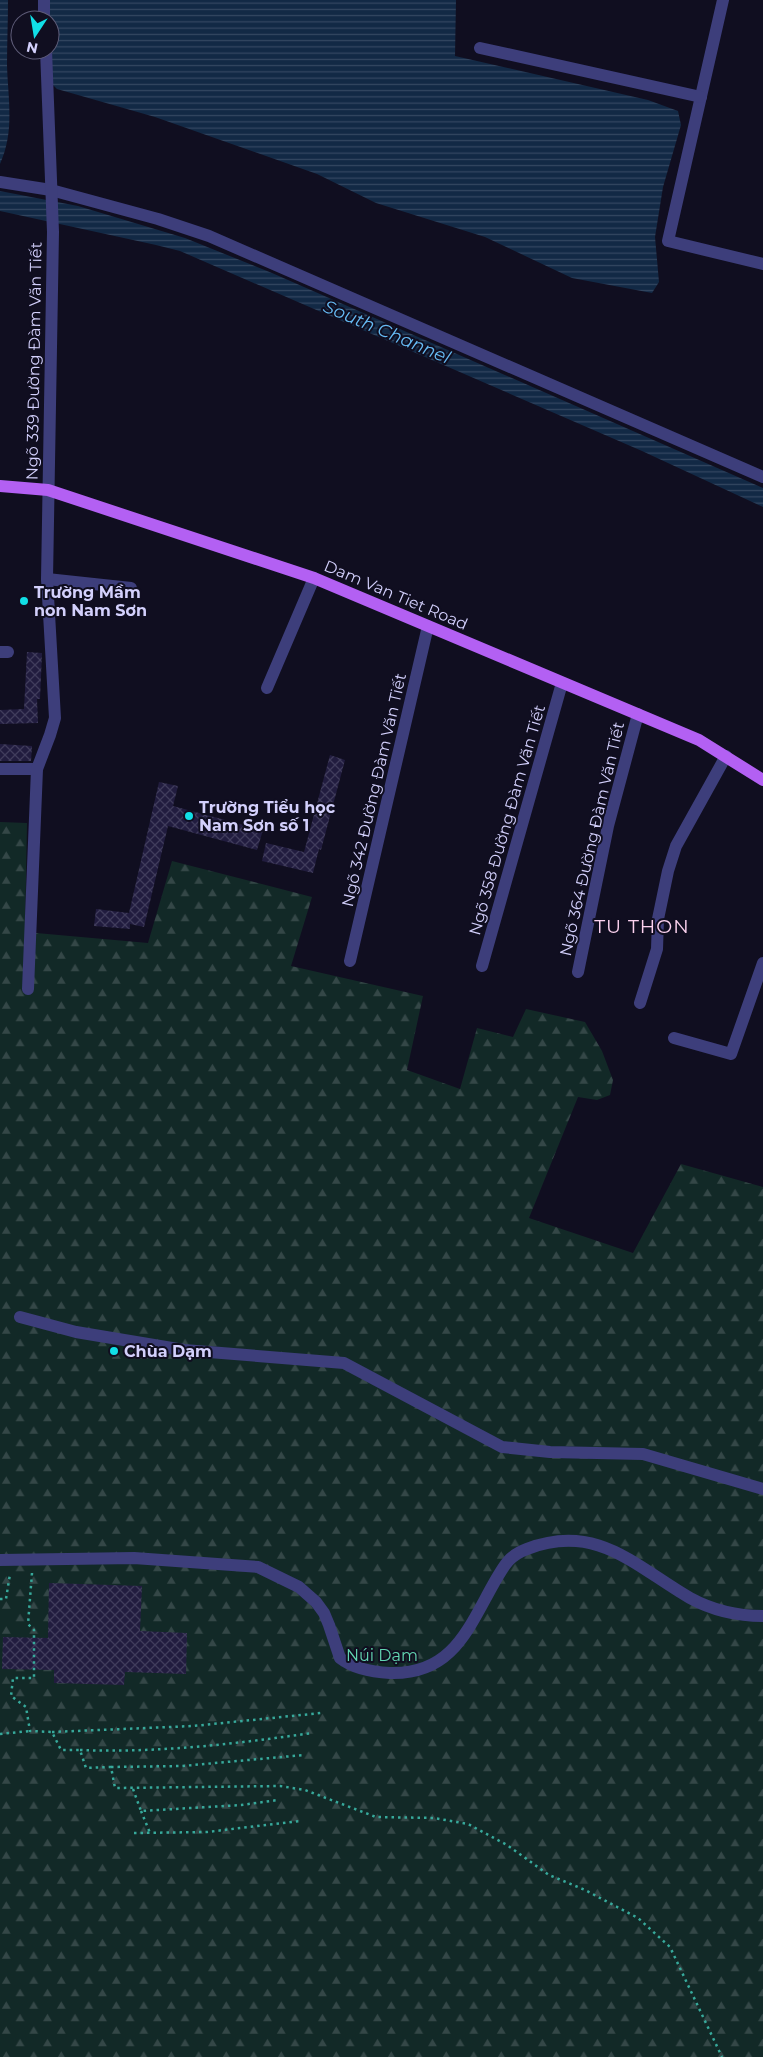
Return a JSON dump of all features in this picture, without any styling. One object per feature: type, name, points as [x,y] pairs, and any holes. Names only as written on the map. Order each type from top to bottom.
[{"type":"main road","name":"Dam Van Tiet Road","points":[[0,486],[48,490],[314,578],[700,740],[763,780]]},
{"type":"street","points":[[723,0],[668,242],[763,264]]},
{"type":"street","points":[[480,48],[701,97]]},
{"type":"street","name":"Ngõ 339 Đường Đàm Văn Tiết","points":[[28,989],[37,769],[55,718],[47,578],[53,232],[46,60]]},
{"type":"street","points":[[0,182],[51,190],[158,219],[209,236],[763,477]]},
{"type":"street","points":[[47,578],[131,588]]},
{"type":"street","points":[[267,688],[314,578]]},
{"type":"street","name":"Ngõ 342 Đường Đàm Văn Tiết","points":[[350,961],[428,626]]},
{"type":"street","name":"Ngõ 358 Đường Đàm Văn Tiết","points":[[482,966],[562,683]]},
{"type":"street","name":"Ngõ 364 Đường Đàm Văn Tiết","points":[[578,972],[608,826],[638,714]]},
{"type":"street","points":[[640,1004],[657,949],[658,919],[668,871],[676,846],[726,756]]},
{"type":"street","points":[[0,769],[37,769]]},
{"type":"street","points":[[674,1038],[731,1054],[763,962]]},
{"type":"street","points":[[20,1318],[76,1332],[184,1350],[344,1363],[502,1447],[550,1452],[643,1454],[763,1489]]},
{"type":"street","points":[[6,1560],[134,1558],[258,1567],[299,1587],[316,1602],[329,1625],[340,1658],[358,1668],[386,1672],[416,1671],[441,1660],[452,1652],[466,1633],[508,1560],[538,1545],[573,1542],[600,1546],[624,1555],[690,1598],[706,1605],[736,1614],[763,1616]]},
{"type":"path","points":[[30,1730],[26,1707],[11,1696],[13,1678],[34,1678],[34,1630],[28,1624],[33,1559]]},
{"type":"path","points":[[0,1599],[6,1599],[6,1560]]},
{"type":"path","points":[[0,1734],[30,1730],[52,1732],[193,1726],[321,1713]]},
{"type":"path","points":[[52,1732],[60,1750],[148,1751],[254,1741],[312,1733]]},
{"type":"path","points":[[80,1750],[86,1768],[182,1766],[304,1755]]},
{"type":"path","points":[[111,1767],[115,1788],[280,1786],[305,1790],[376,1817],[434,1818],[468,1824],[507,1845],[549,1875],[585,1890],[638,1918],[670,1946],[722,2057]]},
{"type":"path","points":[[132,1789],[150,1833]]},
{"type":"path","points":[[141,1811],[214,1807],[278,1800]]},
{"type":"path","points":[[134,1833],[207,1832],[300,1821]]},
{"type":"green space","name":"Núi Dạm","points":[[0,822],[27,823],[25,932],[148,943],[172,861],[312,897],[291,966],[423,996],[407,1070],[460,1089],[477,1028],[513,1037],[526,1009],[585,1022],[602,1051],[613,1080],[610,1095],[597,1100],[578,1097],[529,1218],[633,1253],[681,1164],[763,1187],[763,2057],[0,2057]]},
{"type":"water","points":[[0,0],[8,0],[7,65],[10,115],[8,140],[0,164]]},
{"type":"water","points":[[48,0],[456,0],[455,56],[648,100],[678,111],[681,125],[663,187],[655,237],[659,282],[652,293],[572,278],[485,237],[376,203],[317,174],[155,117],[57,89],[52,84],[51,60],[60,60],[60,10],[48,10]]},
{"type":"water","name":"South Channel","points":[[0,191],[78,206],[185,238],[272,273],[763,488],[763,507],[642,451],[180,251],[0,211]]},
{"type":"building","points":[[27,652],[42,653],[40,699],[37,699],[38,723],[0,724],[0,710],[24,709]]},
{"type":"building","points":[[0,744],[32,746],[31,761],[0,761]]},
{"type":"building","points":[[330,755],[345,760],[313,873],[262,861],[266,843],[304,852]]},
{"type":"building","points":[[159,782],[178,786],[173,806],[263,830],[257,850],[168,826],[144,927],[130,924],[130,929],[94,926],[96,909],[129,913]]},
{"type":"building","points":[[49,1583],[142,1586],[140,1631],[187,1633],[186,1674],[125,1672],[124,1685],[54,1683],[54,1670],[2,1669],[3,1637],[48,1638]]},
{"type":"place","name":"Trường Mầm non Nam Sơn","points":[[24,601]]},
{"type":"place","name":"Trường Tiểu học Nam Sơn số 1","points":[[189,816]]},
{"type":"place","name":"Chùa Dạm","points":[[114,1351]]},
{"type":"district","name":"TU THON","points":[[642,926]]}]
